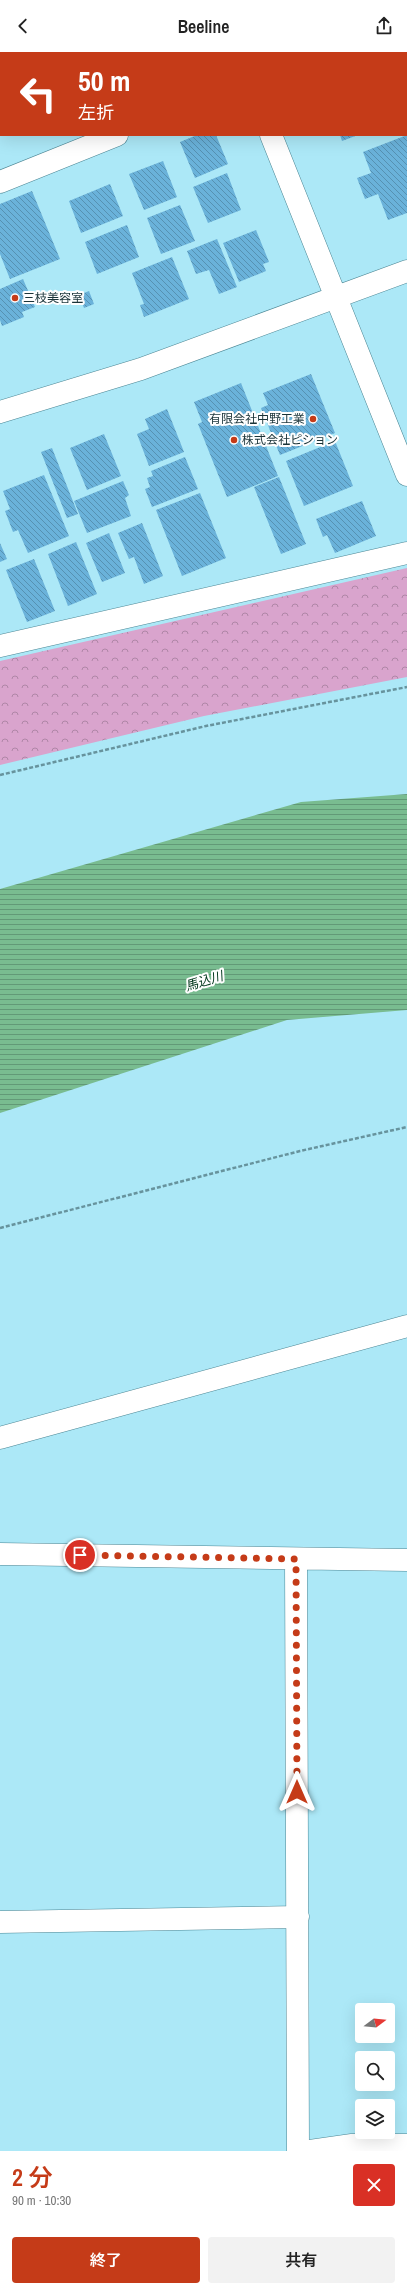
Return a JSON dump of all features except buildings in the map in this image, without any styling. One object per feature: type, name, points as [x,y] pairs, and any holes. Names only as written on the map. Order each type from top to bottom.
[{"type":"street","points":[[0,182],[84,141],[112,136]]},
{"type":"street","points":[[271,136],[407,475]]},
{"type":"street","points":[[0,412],[141,369],[407,271]]},
{"type":"street","points":[[0,646],[407,553]]},
{"type":"street","points":[[0,1438],[407,1326]]},
{"type":"street","points":[[0,1554],[407,1560]]},
{"type":"street","points":[[296,1559],[298,2151]]},
{"type":"street","points":[[0,1922],[298,1917]]},
{"type":"street","points":[[310,2151],[352,2145],[407,2145]]},
{"type":"path","points":[[0,775],[206,726],[407,687]]},
{"type":"path","points":[[0,1228],[292,1153],[407,1127]]},
{"type":"green space","points":[[407,568],[407,677],[204,716],[0,765],[0,661]]},
{"type":"water","name":"馬込川","points":[[407,794],[407,1010],[287,1020],[0,1113],[0,889],[301,802]]},
{"type":"place","name":"三枝美容室","points":[[15,298]]},
{"type":"place","name":"有限会社中野工業","points":[[313,419]]},
{"type":"place","name":"株式会社ピション","points":[[234,440]]},
{"type":"route","points":[[80,1555],[296,1559],[297,1792]]}]
